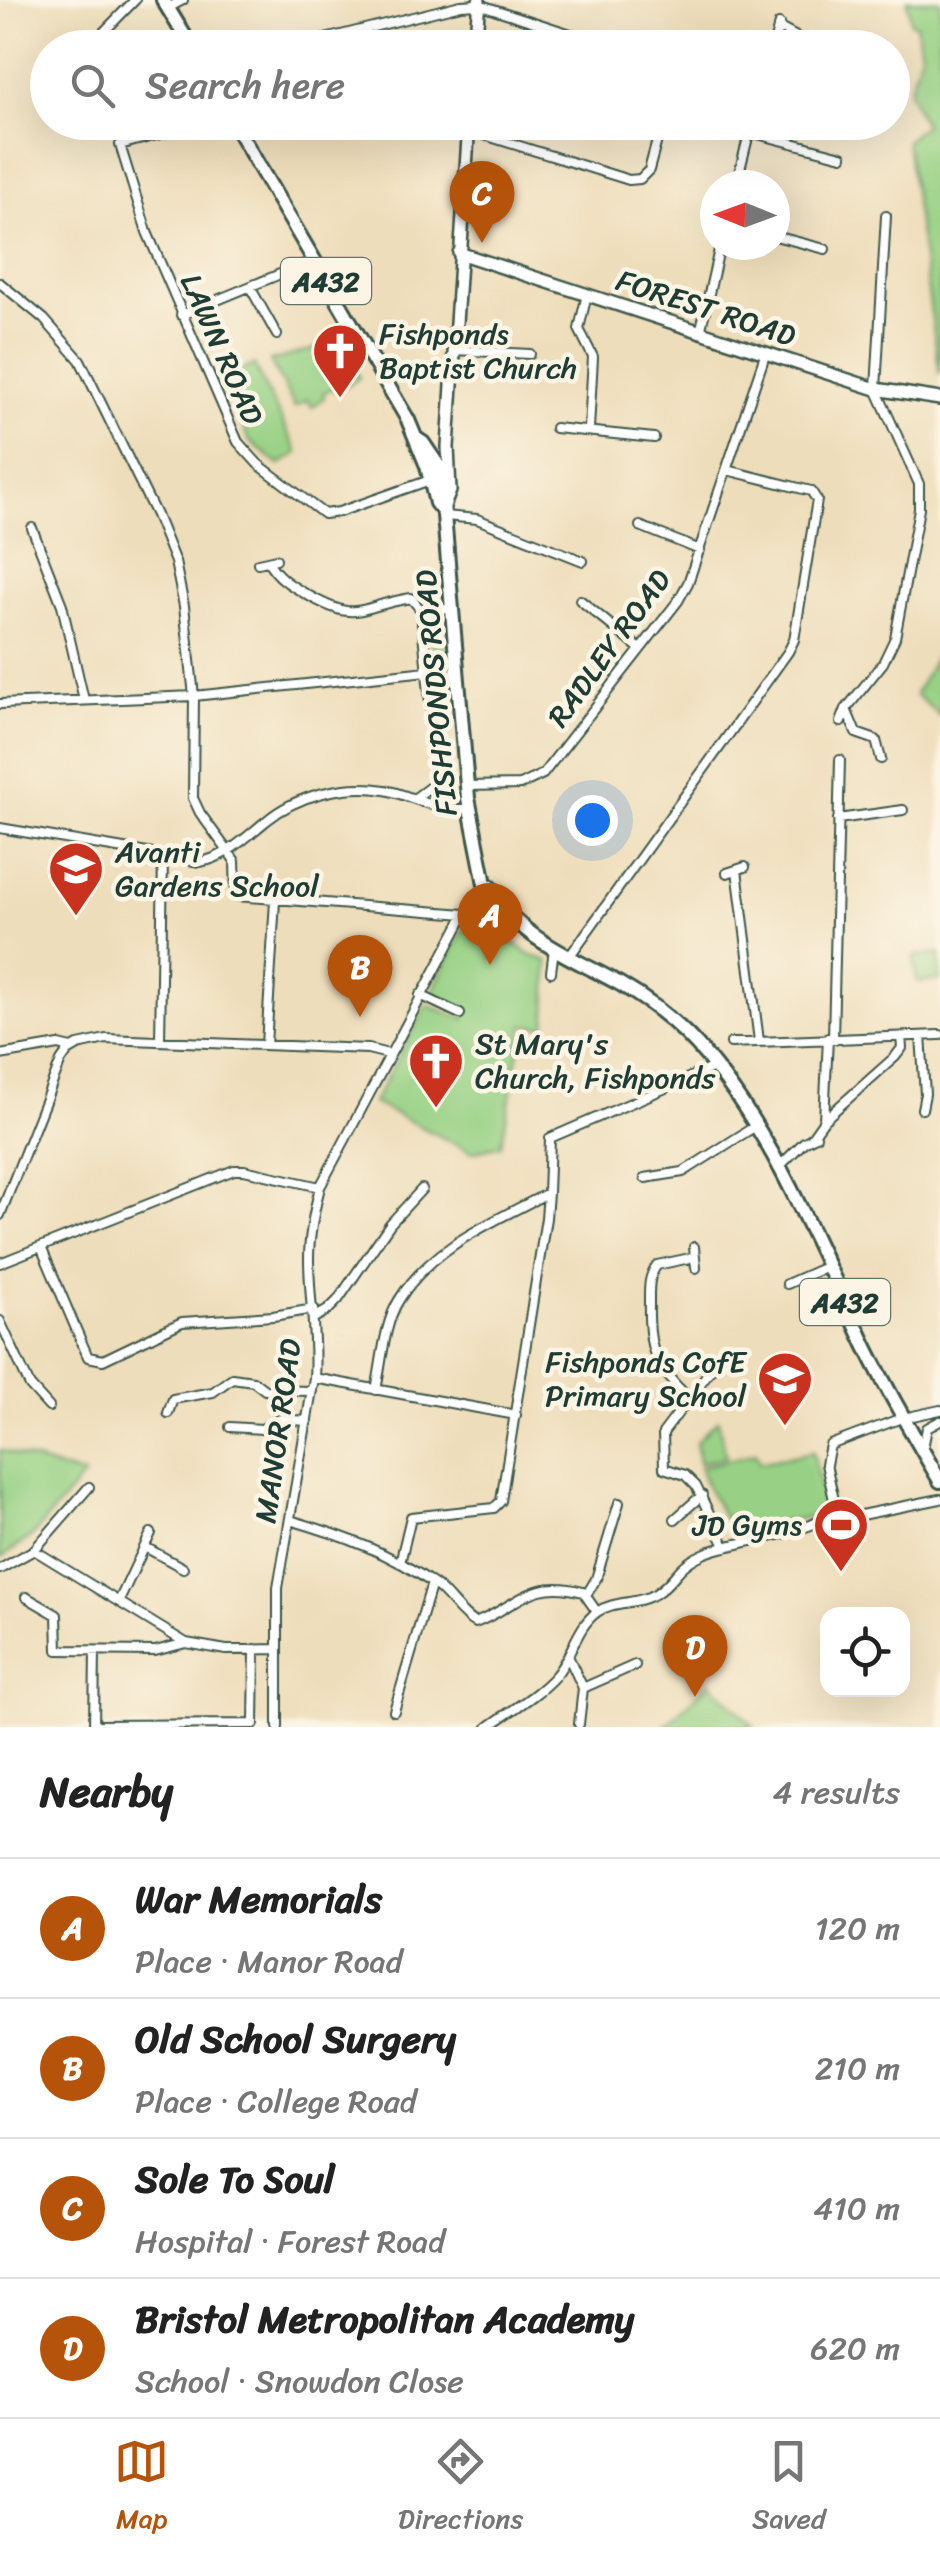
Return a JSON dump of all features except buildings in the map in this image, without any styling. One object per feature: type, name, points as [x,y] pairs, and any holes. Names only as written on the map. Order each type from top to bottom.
[{"type":"main road","points":[[476,30],[478,2]]},
{"type":"main road","points":[[166,4],[181,30]]},
{"type":"main road","name":"A432","points":[[244,140],[417,439],[430,480]]},
{"type":"main road","points":[[444,512],[450,491],[448,446],[468,140]]},
{"type":"main road","name":"FOREST ROAD","points":[[459,253],[876,389],[940,399]]},
{"type":"main road","name":"A432","points":[[417,439],[424,442],[440,468]]},
{"type":"main road","points":[[440,468],[448,446]]},
{"type":"main road","name":"FISHPONDS ROAD","points":[[440,468],[469,809],[484,882],[510,917],[554,949],[638,995],[684,1032],[714,1067],[778,1168],[871,1359],[940,1481]]},
{"type":"main road","name":"FISHPONDS ROAD","points":[[430,480],[436,503],[444,512]]},
{"type":"street","points":[[106,30],[135,0]]},
{"type":"street","points":[[166,4],[183,0]]},
{"type":"street","points":[[359,30],[478,2],[561,30]]},
{"type":"street","name":"LAWN ROAD","points":[[138,140],[120,145],[146,232],[238,442],[258,464],[324,514],[430,480]]},
{"type":"street","points":[[510,140],[629,180],[640,179],[649,170],[657,140]]},
{"type":"street","points":[[740,170],[748,140]]},
{"type":"street","points":[[792,140],[842,156]]},
{"type":"street","points":[[841,722],[846,709],[882,663],[894,638],[919,509],[918,484],[876,389],[886,216]]},
{"type":"street","points":[[790,240],[824,248]]},
{"type":"street","points":[[181,316],[314,260]]},
{"type":"street","points":[[700,333],[717,260]]},
{"type":"street","points":[[0,282],[44,319],[80,360],[156,514],[175,562],[194,696],[193,798],[237,866],[236,896],[464,914]]},
{"type":"street","points":[[250,287],[276,335]]},
{"type":"street","points":[[586,294],[579,329],[592,357],[589,430]]},
{"type":"street","points":[[453,350],[530,354]]},
{"type":"street","name":"RADLEY ROAD","points":[[467,786],[520,785],[543,774],[678,600],[700,550],[766,355]]},
{"type":"street","points":[[555,428],[654,438]]},
{"type":"street","points":[[568,956],[794,640],[817,500],[812,491],[727,470]]},
{"type":"street","points":[[444,512],[477,518],[583,560]]},
{"type":"street","points":[[640,526],[700,550]]},
{"type":"street","points":[[32,528],[62,605],[84,700]]},
{"type":"street","points":[[258,563],[272,560],[285,582],[332,610],[359,612],[411,598],[424,615],[440,802],[446,809]]},
{"type":"street","points":[[580,600],[640,649]]},
{"type":"street","points":[[424,615],[452,608]]},
{"type":"street","points":[[0,704],[194,696],[427,671]]},
{"type":"street","points":[[846,709],[856,733],[876,740],[881,759]]},
{"type":"street","points":[[824,1120],[840,760]]},
{"type":"street","points":[[416,798],[438,780]]},
{"type":"street","points":[[0,828],[200,862],[229,850],[273,815],[314,796],[358,788],[385,790],[446,809],[469,809]]},
{"type":"street","points":[[838,818],[903,810]]},
{"type":"street","points":[[160,1040],[163,858]]},
{"type":"street","points":[[736,870],[759,1041]]},
{"type":"street","name":"MANOR ROAD","points":[[278,1727],[278,1588],[314,1378],[309,1260],[311,1224],[320,1188],[464,914],[491,889]]},
{"type":"street","points":[[266,1045],[275,902]]},
{"type":"street","points":[[551,972],[554,949]]},
{"type":"street","points":[[420,995],[460,1014]]},
{"type":"street","points":[[731,1042],[940,1034]]},
{"type":"street","points":[[921,1036],[925,1094],[922,1109]]},
{"type":"street","points":[[778,1168],[814,1136],[824,1120],[896,1057],[902,1048],[902,1037]]},
{"type":"street","points":[[0,1055],[58,1045],[72,1048],[106,1039],[368,1049],[388,1054]]},
{"type":"street","points":[[0,1215],[61,1061],[72,1048]]},
{"type":"street","points":[[400,1563],[411,1517],[494,1508],[501,1501],[548,1192],[550,1138],[714,1067]]},
{"type":"street","points":[[645,1178],[683,1172],[754,1127]]},
{"type":"street","points":[[0,1264],[234,1170],[320,1188]]},
{"type":"street","points":[[41,1247],[88,1357],[102,1360],[182,1322],[328,1310],[390,1224],[422,1189]]},
{"type":"street","points":[[376,1390],[399,1299],[456,1242],[548,1192]]},
{"type":"street","points":[[688,1397],[664,1375],[654,1356],[648,1336],[649,1279],[657,1264],[694,1252],[696,1268]]},
{"type":"street","points":[[787,1284],[828,1266]]},
{"type":"street","points":[[0,1321],[30,1386],[48,1408]]},
{"type":"street","points":[[712,1368],[661,1436],[664,1468],[689,1478],[702,1495],[725,1546]]},
{"type":"street","points":[[168,1413],[173,1399],[212,1392],[232,1378],[252,1381],[262,1389],[312,1391]]},
{"type":"street","points":[[314,1378],[516,1414]]},
{"type":"street","points":[[940,1410],[904,1418],[830,1445],[826,1464],[836,1509],[842,1515],[940,1498]]},
{"type":"street","points":[[230,1428],[262,1429],[280,1419],[307,1421]]},
{"type":"street","points":[[924,1451],[927,1428],[940,1420]]},
{"type":"street","points":[[0,1569],[34,1550],[89,1487]]},
{"type":"street","points":[[675,1519],[702,1495]]},
{"type":"street","points":[[586,1594],[596,1580],[618,1503]]},
{"type":"street","points":[[488,1727],[554,1676],[597,1612],[655,1594],[683,1564],[725,1546],[813,1526],[836,1509]]},
{"type":"street","points":[[290,1520],[334,1533],[400,1563],[454,1600],[475,1624],[518,1597],[540,1590],[574,1589],[586,1594],[597,1612]]},
{"type":"street","points":[[119,1602],[151,1532]]},
{"type":"street","points":[[145,1547],[183,1568]]},
{"type":"street","points":[[34,1550],[186,1644]]},
{"type":"street","points":[[394,1711],[432,1583]]},
{"type":"street","points":[[26,1598],[57,1615],[58,1650],[155,1651],[186,1644],[276,1649]]},
{"type":"street","points":[[95,1652],[94,1726],[254,1724],[255,1650]]},
{"type":"street","points":[[568,1656],[583,1688],[579,1724]]},
{"type":"street","points":[[583,1688],[635,1665]]},
{"type":"green space","points":[[907,0],[940,0],[940,375],[906,141],[924,125],[910,93],[921,53],[916,24],[911,23]]},
{"type":"green space","points":[[344,341],[359,378],[336,391],[333,388],[323,393],[324,398],[312,407],[308,400],[295,407],[270,361]]},
{"type":"green space","points":[[254,365],[298,453],[279,465],[249,440],[220,379]]},
{"type":"green space","points":[[433,624],[441,625],[451,733],[440,734]]},
{"type":"green space","points":[[940,649],[940,716],[915,694]]},
{"type":"green space","points":[[479,919],[530,955],[548,961],[546,1027],[524,1025],[501,1145],[472,1152],[373,1103],[427,1005],[465,1019],[465,1012],[430,996],[466,924]]},
{"type":"green space","points":[[940,954],[940,980],[917,982],[914,956]]},
{"type":"green space","points":[[718,1420],[726,1457],[699,1463],[696,1442]]},
{"type":"green space","points":[[0,1450],[84,1476],[33,1535],[0,1559]]},
{"type":"green space","points":[[813,1452],[824,1503],[814,1516],[735,1531],[714,1501],[700,1467],[756,1453],[759,1463]]},
{"type":"green space","points":[[710,1682],[754,1727],[664,1727]]},
{"type":"place","name":"Sole To Soul","points":[[482,243]]},
{"type":"place","name":"Fishponds Baptist Church","points":[[340,400]]},
{"type":"place","name":"Avanti Gardens School","points":[[76,918]]},
{"type":"place","name":"War Memorials","points":[[490,965]]},
{"type":"place","name":"Old School Surgery","points":[[360,1017]]},
{"type":"place","name":"St Mary's Church, Fishponds","points":[[436,1110]]},
{"type":"place","name":"Fishponds CofE Primary School","points":[[785,1428]]},
{"type":"place","name":"JD Gyms","points":[[841,1574]]},
{"type":"place","name":"Bristol Metropolitan Academy","points":[[695,1697]]}]
